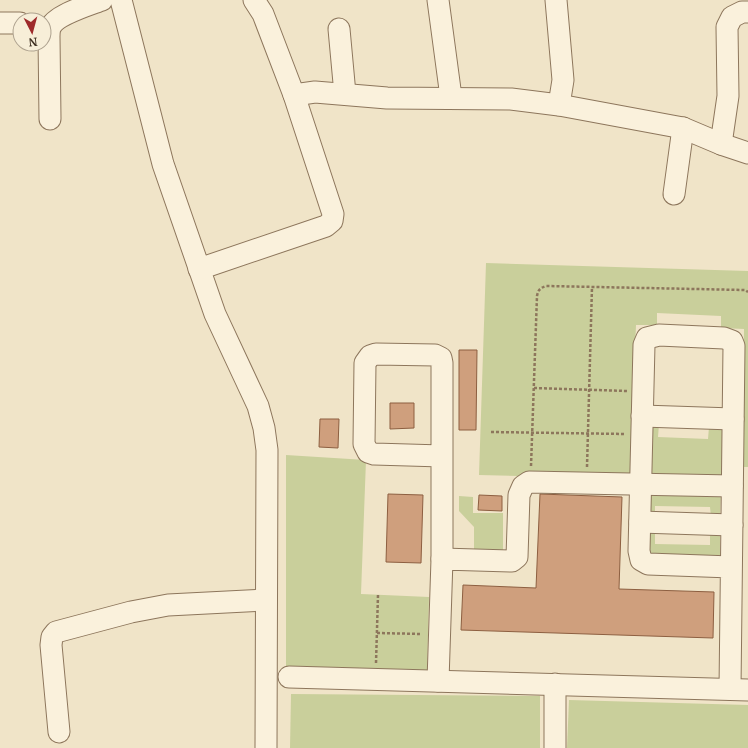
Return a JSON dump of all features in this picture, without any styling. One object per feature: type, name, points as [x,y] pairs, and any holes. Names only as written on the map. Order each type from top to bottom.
[{"type":"street","points":[[52,23],[65,15],[102,0]]},
{"type":"street","points":[[121,0],[163,164],[215,314],[258,406],[264,428],[267,450],[265,600],[266,748]]},
{"type":"street","points":[[200,269],[326,226],[332,221],[333,214],[294,95],[263,14],[254,0]]},
{"type":"street","points":[[438,0],[451,97]]},
{"type":"street","points":[[556,0],[563,80],[559,105]]},
{"type":"street","points":[[721,144],[728,96],[727,27],[732,17],[742,12],[748,12]]},
{"type":"street","points":[[0,23],[12,23]]},
{"type":"street","points":[[339,29],[345,94]]},
{"type":"street","points":[[49,52],[50,119]]},
{"type":"street","points":[[294,95],[315,92],[406,98],[451,97],[512,99],[559,105],[682,128],[748,153]]},
{"type":"street","points":[[674,194],[682,128]]},
{"type":"street","points":[[289,677],[739,689],[732,568],[734,346],[732,341],[724,338],[659,335],[647,338],[644,345],[639,551],[641,560],[648,564],[732,568]]},
{"type":"street","points":[[438,681],[442,559],[442,456],[442,362],[441,358],[435,355],[376,354],[370,356],[365,363],[364,444],[368,452],[374,454],[442,456]]},
{"type":"street","points":[[642,416],[733,419]]},
{"type":"street","points":[[442,559],[512,561],[517,557],[519,495],[523,486],[529,482],[732,486]]},
{"type":"street","points":[[640,522],[732,525]]},
{"type":"street","points":[[59,732],[51,646],[52,637],[56,632],[131,612],[168,605],[265,600]]},
{"type":"street","points":[[555,684],[555,748]]},
{"type":"path","points":[[531,470],[538,291],[541,287],[745,290],[748,292]]},
{"type":"path","points":[[587,474],[592,287]]},
{"type":"path","points":[[534,388],[629,391]]},
{"type":"path","points":[[491,432],[628,434]]},
{"type":"path","points":[[375,671],[378,595]]},
{"type":"path","points":[[377,633],[428,634]]},
{"type":"green space","points":[[486,263],[748,271],[748,467],[743,467],[744,329],[721,328],[721,316],[657,313],[657,325],[636,325],[630,479],[479,475]]},
{"type":"green space","points":[[647,424],[659,424],[658,437],[708,439],[709,427],[724,428],[722,480],[646,477]]},
{"type":"green space","points":[[286,455],[366,460],[361,594],[429,597],[427,673],[286,668]]},
{"type":"green space","points":[[646,491],[721,492],[720,517],[711,517],[710,507],[655,506],[655,516],[646,516]]},
{"type":"green space","points":[[459,496],[473,497],[473,513],[503,513],[503,552],[474,552],[474,527],[459,511]]},
{"type":"green space","points":[[645,531],[655,531],[655,544],[710,545],[710,534],[720,534],[720,559],[644,558]]},
{"type":"green space","points":[[291,694],[540,696],[540,748],[290,748]]},
{"type":"green space","points":[[569,700],[748,705],[748,748],[567,748]]},
{"type":"building","points":[[459,350],[477,350],[476,430],[459,430]]},
{"type":"building","points":[[390,403],[414,403],[414,428],[390,429]]},
{"type":"building","points":[[320,419],[339,419],[338,448],[319,447]]},
{"type":"building","points":[[388,494],[423,495],[421,563],[386,562]]},
{"type":"building","points":[[540,494],[622,497],[619,589],[714,592],[713,638],[461,630],[463,585],[536,588]]},
{"type":"building","points":[[479,495],[502,496],[502,511],[478,510]]}]
